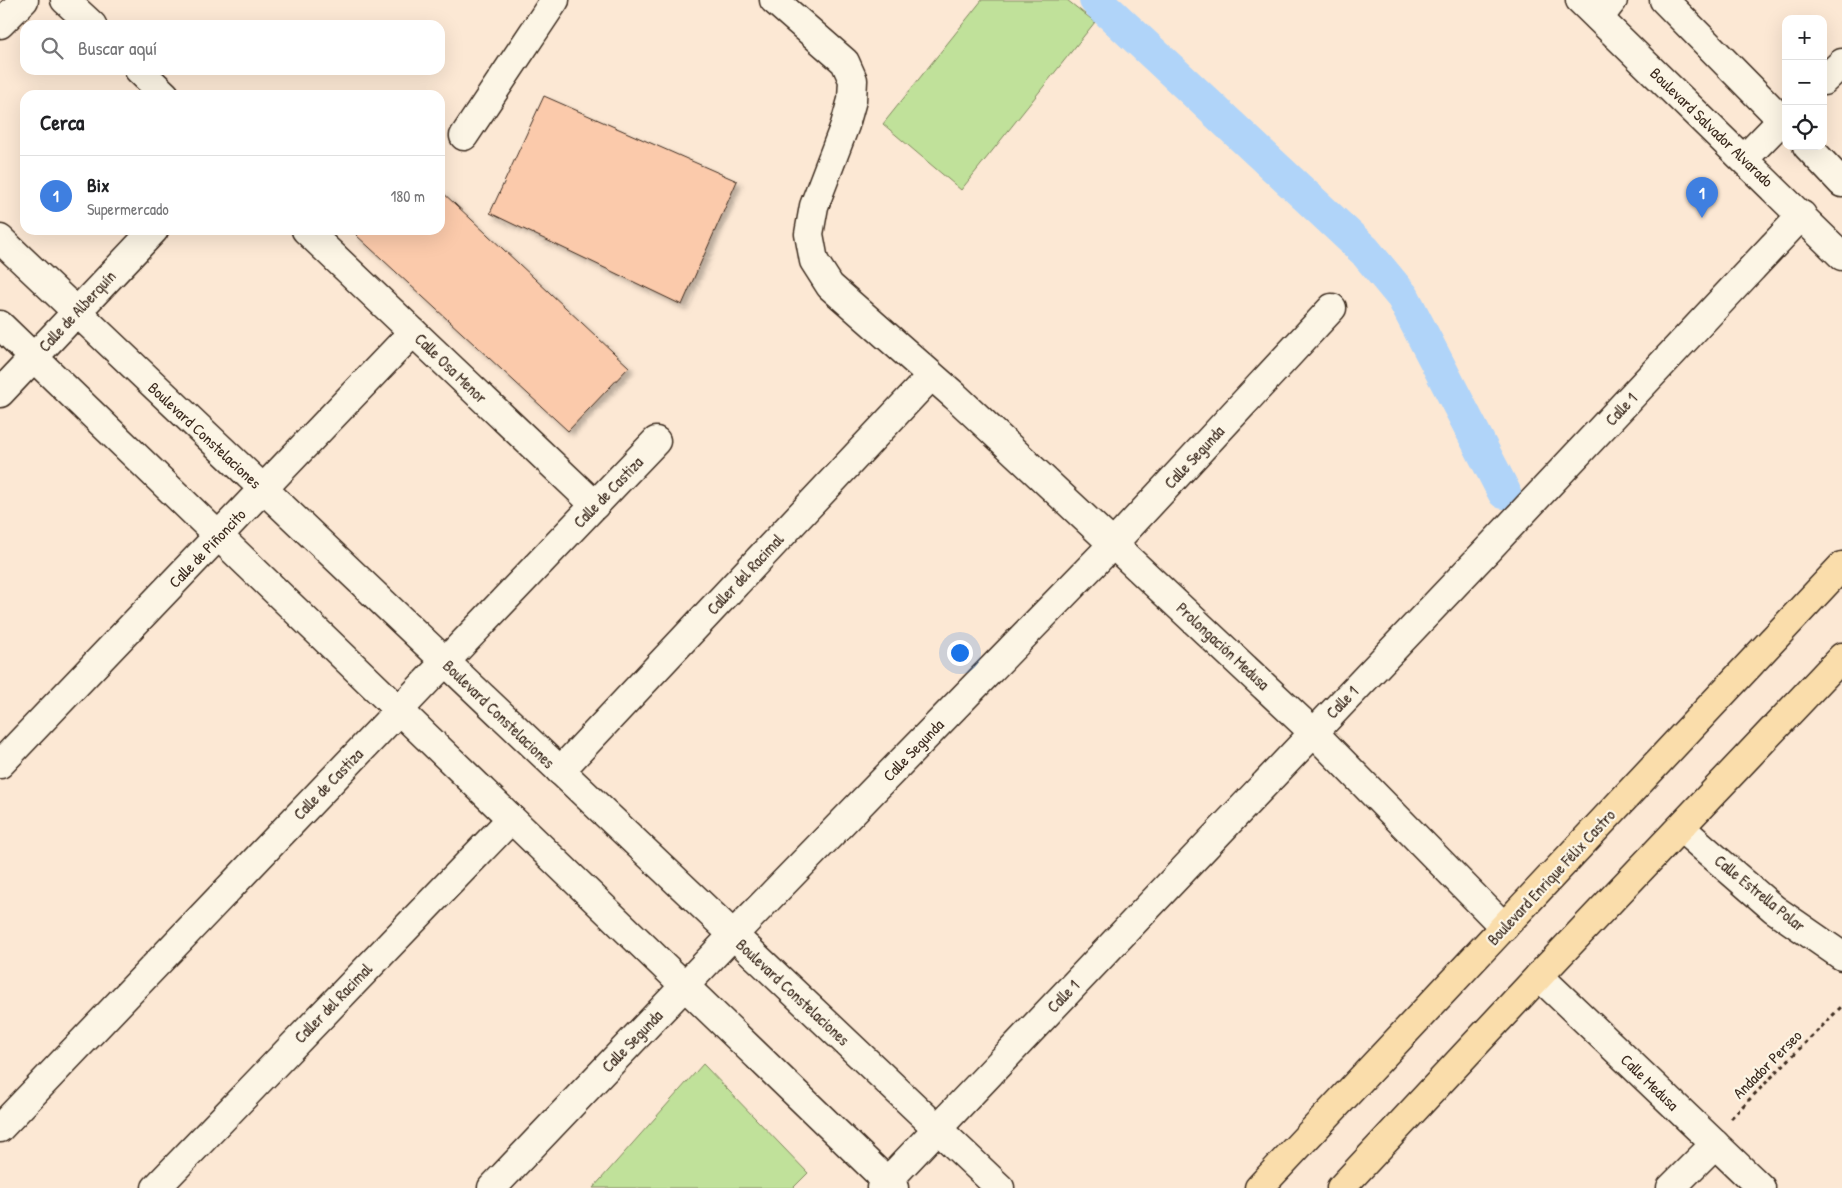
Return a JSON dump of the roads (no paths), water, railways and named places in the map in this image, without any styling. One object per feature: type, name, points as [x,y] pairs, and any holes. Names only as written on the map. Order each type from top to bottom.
[{"type":"main road","name":"Boulevard Enrique Félix Castro","points":[[1259,1188],[1842,566]]},
{"type":"main road","points":[[1341,1188],[1842,657]]},
{"type":"street","points":[[0,24],[24,0]]},
{"type":"street","points":[[65,0],[87,20]]},
{"type":"street","points":[[464,136],[555,0]]},
{"type":"street","name":"Prolongación Medusa","points":[[774,0],[845,62],[853,80],[852,100],[845,125],[814,206],[809,234],[814,260],[830,286],[955,396],[1314,732],[1504,927]]},
{"type":"street","points":[[1664,0],[1782,118]]},
{"type":"street","name":"Boulevard Salvador Alvarado","points":[[1597,6],[1744,159],[1842,256]]},
{"type":"street","points":[[1827,77],[1842,63]]},
{"type":"street","points":[[144,75],[160,90]]},
{"type":"street","points":[[1744,159],[1782,122]]},
{"type":"street","points":[[1811,150],[1842,183]]},
{"type":"street","name":"Calle 1","points":[[887,1186],[937,1128],[1541,494],[1802,215]]},
{"type":"street","name":"Calle de Alberquín","points":[[0,393],[149,235]]},
{"type":"street","name":"Calle Osa Menor","points":[[311,235],[595,505]]},
{"type":"street","name":"Boulevard Constelaciones","points":[[0,239],[1000,1188]]},
{"type":"street","name":"Calle Segunda","points":[[492,1188],[733,935],[1114,543],[1332,308]]},
{"type":"street","points":[[0,325],[684,986],[887,1186]]},
{"type":"street","name":"Calle de Piñoncito","points":[[0,764],[414,332]]},
{"type":"street","name":"Caller del Racimal","points":[[560,771],[931,376]]},
{"type":"street","name":"Calle de Castiza","points":[[0,1128],[656,442]]},
{"type":"street","name":"Caller del Racimal","points":[[156,1188],[511,819]]},
{"type":"street","name":"Calle Estrella Polar","points":[[1681,828],[1774,909],[1842,956]]},
{"type":"street","name":"Calle Medusa","points":[[1539,976],[1761,1188]]},
{"type":"street","points":[[1671,1188],[1715,1144]]},
{"type":"waterway","points":[[1096,0],[1365,251],[1403,297],[1504,492]]},
{"type":"place","name":"Bix","points":[[1702,218]]}]
